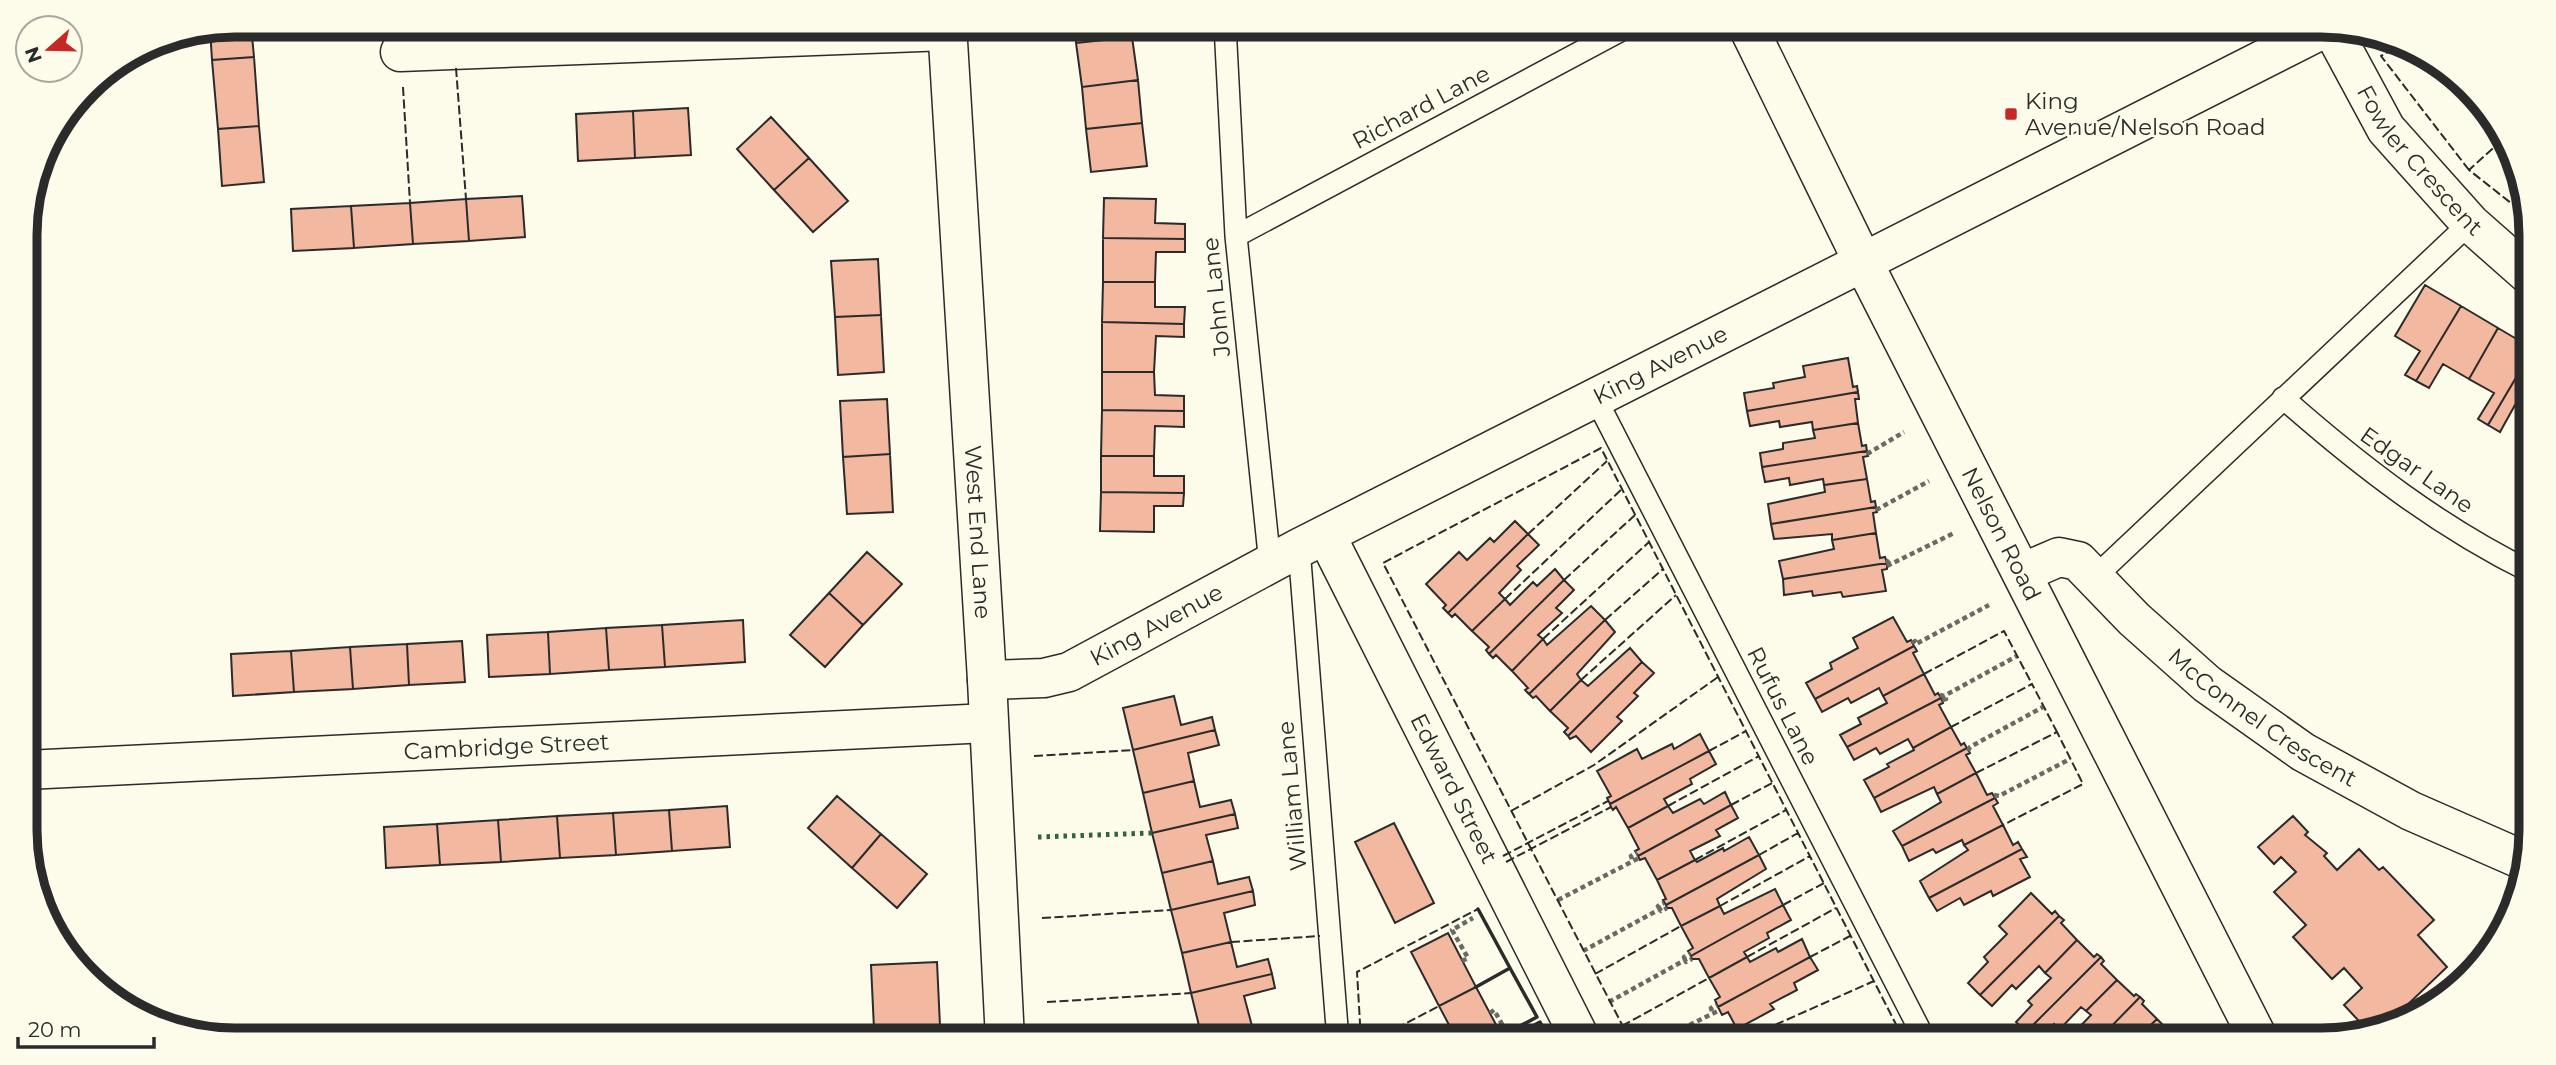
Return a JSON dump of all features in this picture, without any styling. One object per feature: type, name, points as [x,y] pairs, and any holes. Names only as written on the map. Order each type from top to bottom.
[{"type":"street","points":[[400,52],[742,37]]},
{"type":"street","name":"West End Lane","points":[[948,37],[987,680],[1003,1028]]},
{"type":"street","name":"Nelson Road","points":[[1758,37],[1864,262],[2253,1028]]},
{"type":"street","name":"King Avenue","points":[[987,680],[1044,678],[1069,672],[1298,549],[2308,37]]},
{"type":"street","name":"Fowler Crescent","points":[[2336,38],[2386,129],[2470,223],[2519,266]]},
{"type":"street","name":"Edward Street","points":[[1298,549],[1521,921],[1574,1028]]},
{"type":"street","name":"McConnel Crescent","points":[[2025,579],[2059,557],[2078,561],[2096,576],[2134,620],[2207,684],[2303,752],[2411,811],[2517,857]]},
{"type":"street","name":"Cambridge Street","points":[[37,769],[988,723]]},
{"type":"lane","name":"John Lane","points":[[1226,37],[1236,236],[1298,549]]},
{"type":"lane","name":"Richard Lane","points":[[1236,236],[1607,37]]},
{"type":"lane","points":[[2096,576],[2470,223]]},
{"type":"lane","name":"Rufus Lane","points":[[1595,397],[1919,1028]]},
{"type":"lane","name":"Edgar Lane","points":[[2283,398],[2350,457],[2428,514],[2519,565]]},
{"type":"lane","name":"William Lane","points":[[1298,549],[1337,1028]]},
{"type":"path","points":[[1877,507],[1965,462]]},
{"type":"path","points":[[1888,563],[1992,514]]},
{"type":"path","points":[[1914,645],[2025,579]]},
{"type":"path","points":[[1942,697],[2054,636]]},
{"type":"path","points":[[1968,748],[2080,687]]},
{"type":"path","points":[[1997,797],[2106,740]]},
{"type":"path","points":[[1521,921],[1632,859],[1631,856],[1638,855]]},
{"type":"path","points":[[1546,971],[1660,909],[1658,906],[1665,905]]},
{"type":"path","points":[[1581,1028],[1685,960],[1686,962],[1691,956]]},
{"type":"path","points":[[1681,1028],[1712,1011],[1711,1008],[1718,1007]]},
{"type":"path","points":[[1490,1013],[1494,1010],[1504,1028]]},
{"type":"building","points":[[252,37],[254,57],[212,60],[211,39]]},
{"type":"building","points":[[1076,37],[1132,37],[1076,43]]},
{"type":"building","points":[[1132,37],[1138,80],[1082,87],[1076,43]]},
{"type":"building","points":[[254,57],[259,126],[218,129],[212,60]]},
{"type":"building","points":[[1138,80],[1142,123],[1086,129],[1082,87]]},
{"type":"building","points":[[688,108],[691,155],[635,158],[633,111]]},
{"type":"building","points":[[633,111],[635,158],[578,161],[576,114]]},
{"type":"building","points":[[771,117],[809,158],[774,190],[737,149]]},
{"type":"building","points":[[1142,123],[1147,166],[1091,172],[1086,129]]},
{"type":"building","points":[[259,126],[264,182],[222,186],[218,129]]},
{"type":"building","points":[[809,158],[848,201],[813,232],[774,190]]},
{"type":"building","points":[[522,196],[525,237],[469,241],[466,199]]},
{"type":"building","points":[[1104,198],[1156,199],[1155,223],[1185,224],[1185,239],[1103,238]]},
{"type":"building","points":[[466,199],[469,241],[413,244],[410,203]]},
{"type":"building","points":[[410,203],[413,244],[354,248],[351,206]]},
{"type":"building","points":[[351,206],[354,248],[293,251],[291,209]]},
{"type":"building","points":[[1103,238],[1185,239],[1185,252],[1156,252],[1155,282],[1103,282]]},
{"type":"building","points":[[878,259],[881,315],[835,317],[831,261]]},
{"type":"building","points":[[1103,282],[1155,282],[1155,307],[1185,307],[1184,324],[1102,322]]},
{"type":"building","points":[[2425,285],[2461,306],[2416,381],[2405,375],[2420,351],[2395,336]]},
{"type":"building","points":[[2461,306],[2498,328],[2469,379],[2443,364],[2429,388],[2416,381]]},
{"type":"building","points":[[881,315],[884,372],[838,375],[835,317]]},
{"type":"building","points":[[1102,322],[1184,324],[1184,337],[1156,336],[1154,372],[1102,372]]},
{"type":"building","points":[[2498,328],[2519,340],[2519,373],[2488,425],[2478,419],[2494,393],[2469,379]]},
{"type":"building","points":[[1848,358],[1853,387],[1857,386],[1858,392],[1747,411],[1744,393],[1774,388],[1773,383],[1805,377],[1803,366]]},
{"type":"building","points":[[1102,372],[1154,372],[1155,395],[1184,396],[1184,411],[1102,410]]},
{"type":"building","points":[[2519,373],[2519,407],[2515,405],[2500,432],[2488,425]]},
{"type":"building","points":[[1858,392],[1859,399],[1855,399],[1858,423],[1813,430],[1812,422],[1780,427],[1779,421],[1750,426],[1747,411]]},
{"type":"building","points":[[887,399],[890,454],[843,457],[840,401]]},
{"type":"building","points":[[1102,410],[1184,411],[1184,427],[1155,426],[1154,456],[1101,456]]},
{"type":"building","points":[[1858,423],[1862,446],[1866,445],[1867,451],[1762,467],[1760,453],[1783,449],[1783,443],[1815,438],[1813,430]]},
{"type":"building","points":[[1867,451],[1868,456],[1863,457],[1867,479],[1824,485],[1823,479],[1790,485],[1789,478],[1765,482],[1762,467]]},
{"type":"building","points":[[890,454],[893,512],[847,514],[843,457]]},
{"type":"building","points":[[1101,456],[1154,456],[1154,476],[1184,476],[1184,493],[1101,492]]},
{"type":"building","points":[[1867,479],[1871,502],[1875,501],[1876,507],[1771,524],[1768,504],[1825,492],[1824,485]]},
{"type":"building","points":[[1101,492],[1184,493],[1183,506],[1154,506],[1154,532],[1100,531]]},
{"type":"building","points":[[1876,507],[1877,512],[1873,513],[1876,533],[1832,540],[1832,534],[1774,539],[1771,524]]},
{"type":"building","points":[[1515,521],[1528,534],[1448,613],[1443,608],[1446,605],[1426,584],[1459,552],[1467,560],[1490,538],[1494,542]]},
{"type":"building","points":[[1876,533],[1880,558],[1885,557],[1887,563],[1783,579],[1779,561],[1834,549],[1832,540]]},
{"type":"building","points":[[1528,534],[1539,545],[1517,566],[1521,570],[1499,593],[1505,599],[1472,631],[1455,614],[1452,617],[1448,613]]},
{"type":"building","points":[[867,552],[902,584],[863,625],[829,593]]},
{"type":"building","points":[[1887,563],[1887,569],[1882,570],[1886,591],[1843,597],[1841,592],[1813,596],[1812,591],[1784,595],[1783,579]]},
{"type":"building","points":[[1555,569],[1564,580],[1489,654],[1486,650],[1489,647],[1472,631],[1505,599],[1510,605],[1533,582],[1537,586]]},
{"type":"building","points":[[1564,580],[1574,590],[1556,608],[1562,613],[1538,635],[1543,639],[1512,671],[1496,655],[1493,658],[1489,654]]},
{"type":"building","points":[[829,593],[863,625],[825,667],[790,635]]},
{"type":"building","points":[[1591,606],[1605,620],[1529,694],[1525,690],[1528,688],[1512,671],[1543,639],[1547,645]]},
{"type":"building","points":[[1893,617],[1907,642],[1911,640],[1914,646],[1815,699],[1806,683],[1832,669],[1830,663],[1858,648],[1853,638]]},
{"type":"building","points":[[743,620],[745,662],[665,667],[662,625]]},
{"type":"building","points":[[1605,620],[1615,632],[1577,674],[1581,680],[1550,711],[1536,696],[1533,698],[1529,694]]},
{"type":"building","points":[[662,625],[665,667],[609,670],[606,628]]},
{"type":"building","points":[[606,628],[609,670],[550,674],[548,632]]},
{"type":"building","points":[[548,632],[550,674],[489,677],[487,635]]},
{"type":"building","points":[[462,641],[465,682],[409,685],[407,644]]},
{"type":"building","points":[[407,644],[409,685],[353,689],[350,647]]},
{"type":"building","points":[[1914,646],[1917,651],[1913,653],[1924,674],[1883,696],[1879,688],[1851,703],[1848,698],[1822,712],[1815,699]]},
{"type":"building","points":[[350,647],[353,689],[294,692],[291,651]]},
{"type":"building","points":[[1630,648],[1642,662],[1568,736],[1564,732],[1568,728],[1550,711],[1581,680],[1588,686]]},
{"type":"building","points":[[291,651],[294,692],[233,696],[231,654]]},
{"type":"building","points":[[1642,662],[1654,673],[1634,693],[1638,696],[1617,717],[1622,721],[1591,752],[1576,736],[1570,739],[1568,736]]},
{"type":"building","points":[[1924,674],[1935,695],[1938,693],[1941,698],[1847,747],[1840,735],[1861,724],[1858,718],[1887,703],[1883,696]]},
{"type":"building","points":[[1174,696],[1181,725],[1212,717],[1215,730],[1133,750],[1123,708]]},
{"type":"building","points":[[1941,698],[1943,703],[1939,705],[1951,727],[1913,748],[1908,739],[1880,754],[1876,748],[1854,760],[1847,747]]},
{"type":"building","points":[[1951,727],[1961,745],[1964,743],[1967,748],[1874,798],[1864,780]]},
{"type":"building","points":[[1215,730],[1219,745],[1188,753],[1194,781],[1143,793],[1133,750]]},
{"type":"building","points":[[1700,734],[1709,751],[1610,804],[1607,798],[1611,796],[1597,771],[1637,749],[1642,759],[1672,744],[1674,749]]},
{"type":"building","points":[[1967,748],[1970,753],[1966,755],[1976,773],[1937,794],[1934,787],[1881,812],[1874,798]]},
{"type":"building","points":[[1709,751],[1716,764],[1690,779],[1692,784],[1664,799],[1668,806],[1628,828],[1616,807],[1613,810],[1611,807],[1610,804]]},
{"type":"building","points":[[1976,773],[1987,795],[1992,793],[1995,798],[1902,846],[1893,831],[1941,802],[1937,794]]},
{"type":"building","points":[[1194,781],[1200,807],[1231,800],[1235,814],[1152,833],[1143,793]]},
{"type":"building","points":[[1725,792],[1731,805],[1638,856],[1635,851],[1639,849],[1628,828],[1668,806],[1673,813],[1700,799],[1704,804]]},
{"type":"building","points":[[837,796],[881,834],[852,868],[808,828]]},
{"type":"building","points":[[1995,798],[1998,803],[1993,806],[2003,825],[1964,845],[1962,840],[1936,853],[1933,849],[1909,861],[1902,846]]},
{"type":"building","points":[[1731,805],[1738,818],[1716,830],[1720,836],[1690,851],[1695,860],[1657,880],[1645,858],[1640,860],[1638,856]]},
{"type":"building","points":[[727,806],[730,847],[672,851],[669,810]]},
{"type":"building","points":[[669,810],[672,851],[616,855],[613,813]]},
{"type":"building","points":[[613,813],[616,855],[560,858],[557,816]]},
{"type":"building","points":[[1235,814],[1238,828],[1206,835],[1213,861],[1162,873],[1152,833]]},
{"type":"building","points":[[557,816],[560,858],[501,862],[498,820]]},
{"type":"building","points":[[2293,816],[2308,832],[2305,835],[2327,853],[2324,856],[2337,870],[2359,849],[2379,870],[2383,867],[2434,920],[2418,935],[2447,967],[2401,1011],[2361,1024],[2344,1005],[2362,988],[2344,968],[2332,979],[2293,937],[2306,925],[2274,892],[2296,872],[2281,857],[2274,864],[2258,847]]},
{"type":"building","points":[[498,820],[501,862],[440,865],[437,824]]},
{"type":"building","points":[[1394,823],[1434,903],[1395,923],[1355,842]]},
{"type":"building","points":[[437,824],[440,865],[386,868],[384,827]]},
{"type":"building","points":[[2003,825],[2013,845],[2018,842],[2022,849],[1929,898],[1920,881],[1968,850],[1964,845]]},
{"type":"building","points":[[881,834],[927,874],[897,908],[852,868]]},
{"type":"building","points":[[1749,837],[1759,855],[1666,905],[1657,880]]},
{"type":"building","points":[[2022,849],[2027,857],[2020,859],[2030,877],[1993,896],[1991,891],[1964,905],[1960,898],[1937,911],[1929,898]]},
{"type":"building","points":[[1759,855],[1766,869],[1717,899],[1720,906],[1681,926],[1672,908],[1667,908],[1666,905]]},
{"type":"building","points":[[1213,861],[1218,884],[1249,877],[1253,891],[1171,910],[1162,873]]},
{"type":"building","points":[[1775,889],[1783,905],[1691,956],[1688,951],[1693,948],[1681,926],[1720,906],[1724,914]]},
{"type":"building","points":[[1253,891],[1255,905],[1224,913],[1231,942],[1182,953],[1171,910]]},
{"type":"building","points":[[2031,893],[2052,914],[2055,911],[2059,916],[1980,995],[1968,983],[1988,962],[1984,957],[2007,934],[1999,926]]},
{"type":"building","points":[[1783,905],[1791,920],[1767,933],[1769,938],[1744,952],[1747,957],[1709,978],[1699,959],[1692,959],[1691,956]]},
{"type":"building","points":[[2059,916],[2064,920],[2061,923],[2077,940],[2045,973],[2039,966],[2016,989],[2012,985],[1992,1006],[1980,995]]},
{"type":"building","points":[[1448,933],[1476,987],[1439,1006],[1411,952]]},
{"type":"building","points":[[1802,939],[1810,957],[1718,1007],[1715,1000],[1720,997],[1709,978],[1747,957],[1750,962],[1776,948],[1778,952]]},
{"type":"building","points":[[2077,940],[2094,957],[2097,954],[2101,957],[2030,1028],[2022,1028],[2016,1022],[2032,1005],[2028,1001],[2051,978],[2045,973]]},
{"type":"building","points":[[1231,942],[1237,967],[1268,959],[1272,974],[1191,993],[1182,953]]},
{"type":"building","points":[[1810,957],[1818,970],[1794,983],[1797,990],[1770,1004],[1774,1009],[1739,1028],[1728,1012],[1722,1015],[1718,1007]]},
{"type":"building","points":[[2101,957],[2104,961],[2101,964],[2117,980],[2086,1011],[2081,1007],[2061,1028],[2054,1024],[2050,1028],[2030,1028]]},
{"type":"building","points":[[937,962],[940,1026],[874,1028],[871,965]]},
{"type":"building","points":[[1272,974],[1275,988],[1244,996],[1252,1026],[1244,1028],[1200,1028],[1191,993]]},
{"type":"building","points":[[2117,980],[2134,996],[2136,994],[2140,997],[2110,1028],[2079,1028],[2091,1015],[2086,1011]]},
{"type":"building","points":[[1476,987],[1498,1028],[1451,1028],[1439,1006]]},
{"type":"building","points":[[2140,997],[2144,1001],[2142,1004],[2157,1019],[2148,1028],[2110,1028]]},
{"type":"building","points":[[2157,1019],[2166,1028],[2148,1028]]},
{"type":"hedge","points":[[1038,837],[1152,833]]},
{"type":"fence","points":[[2392,50],[2381,56],[2469,170]]},
{"type":"fence","points":[[456,68],[466,199]]},
{"type":"fence","points":[[403,87],[410,203]]},
{"type":"fence","points":[[2497,144],[2469,170],[2518,208]]},
{"type":"fence","points":[[1624,1028],[1383,563],[1601,448],[1898,1028]]},
{"type":"fence","points":[[1528,534],[1607,461]]},
{"type":"fence","points":[[1505,599],[1622,489]]},
{"type":"fence","points":[[1564,580],[1635,515]]},
{"type":"fence","points":[[1543,639],[1649,542]]},
{"type":"fence","points":[[1605,620],[1663,569]]},
{"type":"fence","points":[[1581,680],[1676,595]]},
{"type":"fence","points":[[1924,674],[2004,631],[2032,684]]},
{"type":"fence","points":[[1511,811],[1594,765],[1718,677]]},
{"type":"fence","points":[[1951,727],[2032,684],[2057,732]]},
{"type":"fence","points":[[1709,751],[1746,731]]},
{"type":"fence","points":[[1976,773],[2057,732],[2083,784],[2003,825]]},
{"type":"fence","points":[[1034,756],[1133,750]]},
{"type":"fence","points":[[1668,806],[1759,756]]},
{"type":"fence","points":[[1731,805],[1772,783]]},
{"type":"fence","points":[[1503,856],[1608,801]]},
{"type":"fence","points":[[1506,862],[1611,807]]},
{"type":"fence","points":[[1695,860],[1786,810]]},
{"type":"fence","points":[[1759,855],[1798,833]]},
{"type":"fence","points":[[1720,906],[1810,856]]},
{"type":"fence","points":[[1783,905],[1824,883]]},
{"type":"fence","points":[[1747,957],[1836,908]]},
{"type":"fence","points":[[1360,1028],[1357,972],[1478,909]]},
{"type":"fence","points":[[1042,918],[1171,910]]},
{"type":"fence","points":[[1595,974],[1681,926]]},
{"type":"fence","points":[[1231,942],[1320,936]]},
{"type":"fence","points":[[1810,957],[1850,936]]},
{"type":"fence","points":[[1622,1026],[1709,978]]},
{"type":"fence","points":[[1768,1028],[1874,981]]},
{"type":"fence","points":[[1047,1002],[1191,993]]},
{"type":"fence","points":[[1397,1028],[1439,1006]]},
{"type":"wall","points":[[1478,909],[1510,968]]},
{"type":"wall","points":[[1476,987],[1510,968],[1537,1017],[1516,1028]]},
{"type":"wall","points":[[1529,1028],[1540,1022],[1543,1028]]},
{"type":"place","name":"King Avenue/Nelson Road","points":[[2011,114]]}]
